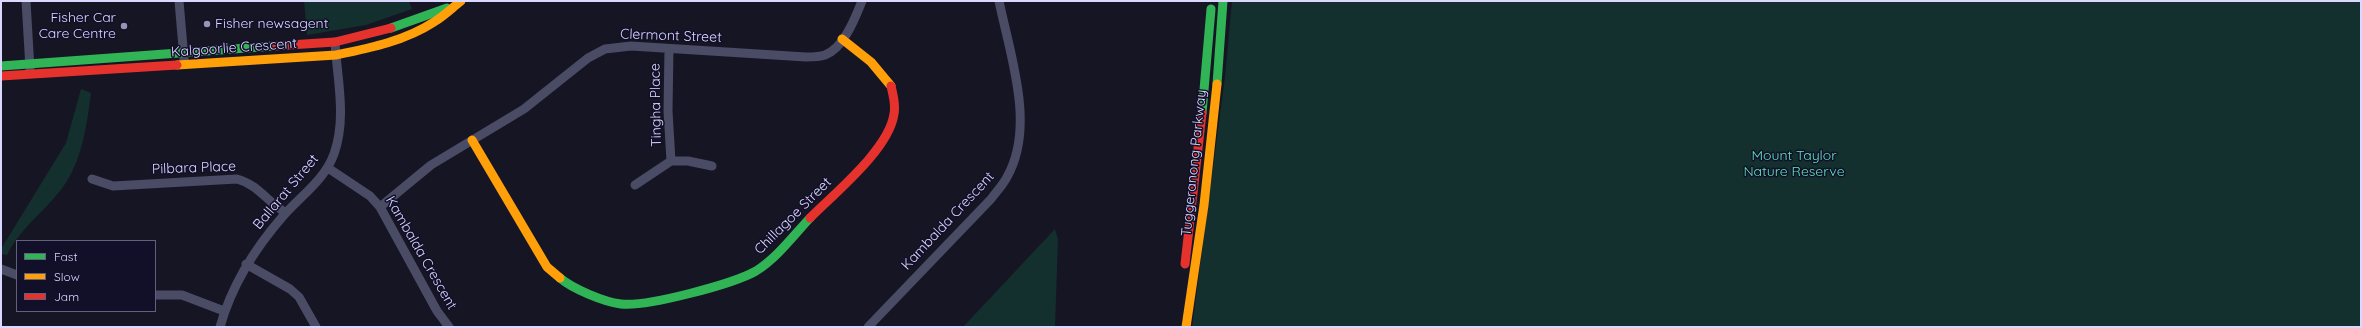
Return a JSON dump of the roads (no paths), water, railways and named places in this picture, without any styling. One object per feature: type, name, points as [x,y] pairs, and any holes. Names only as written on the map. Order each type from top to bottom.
[{"type":"main road","name":"Tuggeranong Parkway","points":[[1184,274],[1197,170],[1212,1]]},
{"type":"main road","name":"Tuggeranong Parkway","points":[[1186,327],[1202,230],[1223,1]]},
{"type":"main road","name":"Kalgoorlie Crescent","points":[[1,66],[335,42],[378,33],[458,3]]},
{"type":"main road","name":"Kalgoorlie Crescent","points":[[1,76],[336,56],[367,50],[400,40],[430,25],[458,3]]},
{"type":"main road","name":"Chillagoe Street","points":[[472,140],[547,267],[573,287],[603,299],[635,304],[727,284],[755,272],[768,262],[878,149],[887,137],[894,121],[895,104],[889,82],[872,62],[842,39]]},
{"type":"street","points":[[26,1],[30,74]]},
{"type":"street","points":[[179,1],[184,65]]},
{"type":"street","name":"Clermont Street","points":[[380,207],[431,165],[524,109],[588,58],[605,49],[631,46],[806,57],[828,53],[837,46],[842,39],[862,1]]},
{"type":"street","name":"Kambalda Crescent","points":[[868,327],[991,200],[1008,177],[1018,150],[1022,112],[1000,1]]},
{"type":"street","name":"Ballarat Street","points":[[220,327],[224,311],[246,264],[286,213],[308,192],[328,168],[339,134],[340,100],[335,42]]},
{"type":"street","name":"Tingha Place","points":[[669,49],[668,111],[671,161]]},
{"type":"street","name":"Tingha Place","points":[[634,185],[671,161],[688,161],[712,166]]},
{"type":"street","name":"Kambalda Crescent","points":[[328,168],[370,196],[380,207],[437,311],[448,327]]},
{"type":"street","name":"Pilbara Place","points":[[92,179],[113,186],[237,179],[251,183],[275,207],[286,213]]},
{"type":"street","points":[[246,264],[290,289],[299,297],[316,327]]},
{"type":"street","points":[[1,269],[16,275]]},
{"type":"street","points":[[156,295],[182,296],[224,311]]},
{"type":"place","name":"Fisher newsagent","points":[[207,24]]},
{"type":"place","name":"Fisher Car Care Centre","points":[[124,26]]},
{"type":"park label","name":"Mount Taylor Nature Reserve","points":[[1794,164]]}]
